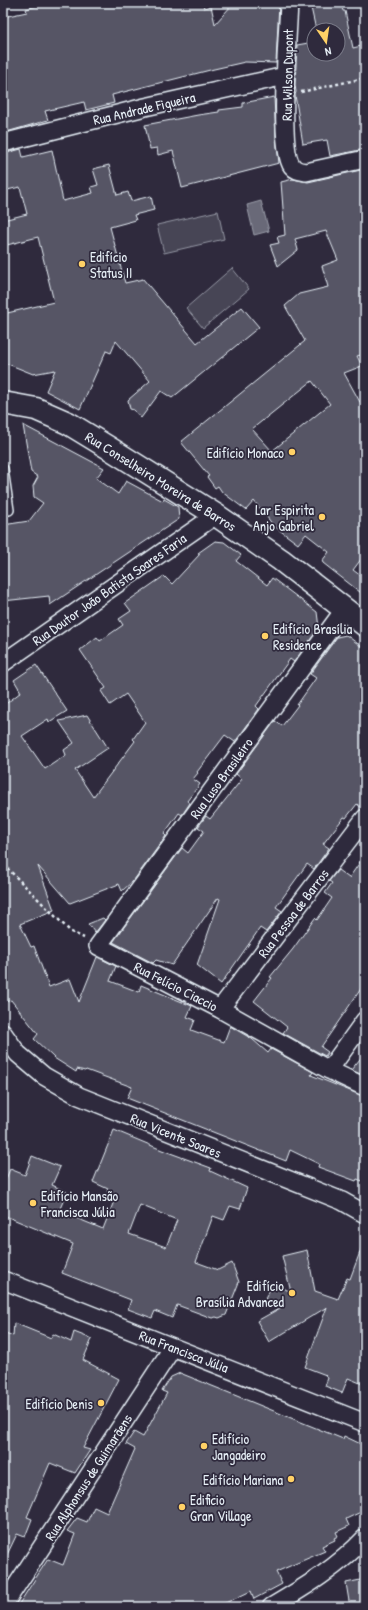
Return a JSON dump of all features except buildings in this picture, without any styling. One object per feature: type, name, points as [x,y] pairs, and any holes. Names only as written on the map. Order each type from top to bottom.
[{"type":"main road","name":"Rua Conselheiro Moreira de Barros","points":[[3,402],[36,409],[68,423],[216,515],[281,560],[365,625]]},
{"type":"street","name":"Rua Wilson Dupont","points":[[289,3],[284,96],[287,146],[291,165],[297,170],[306,172],[365,159]]},
{"type":"street","name":"Rua Andrade Figueira","points":[[3,143],[145,107],[285,76]]},
{"type":"street","name":"Rua Doutor João Batista Soares Faria","points":[[3,663],[216,515]]},
{"type":"street","name":"Rua Luso Brasileiro","points":[[98,946],[344,610]]},
{"type":"street","name":"Rua Pessoa de Barros","points":[[220,1009],[365,818]]},
{"type":"street","name":"Rua Felício Ciaccio","points":[[98,946],[220,1009],[329,1070],[365,1087]]},
{"type":"street","points":[[329,1070],[365,1020]]},
{"type":"street","name":"Rua Vicente Soares","points":[[3,1033],[18,1054],[44,1076],[79,1096],[342,1201],[365,1214]]},
{"type":"street","name":"Rua Francisca Júlia","points":[[3,1280],[365,1422]]},
{"type":"street","name":"Rua Alphonsus de Guimarãens","points":[[3,1606],[173,1347]]},
{"type":"street","points":[[271,1607],[319,1578],[351,1553],[365,1538]]},
{"type":"lane","points":[[3,469],[9,510]]},
{"type":"path","points":[[284,96],[365,78]]},
{"type":"path","points":[[3,864],[71,932],[98,946]]},
{"type":"shaded area","points":[[218,211],[224,239],[164,253],[157,225]]},
{"type":"shaded area","points":[[232,268],[249,289],[203,328],[186,308]]},
{"type":"water","points":[[261,201],[269,231],[254,235],[247,205]]},
{"type":"place","name":"Edifício Status II","points":[[82,264]]},
{"type":"place","name":"Edifício Monaco","points":[[292,452]]},
{"type":"place","name":"Lar Espirita Anjo Gabriel","points":[[322,517]]},
{"type":"place","name":"Edifício Brasília Residence","points":[[265,636]]},
{"type":"place","name":"Edifício Mansão Francisca Júlia","points":[[33,1203]]},
{"type":"place","name":"Edifício Brasília Advanced","points":[[292,1293]]},
{"type":"place","name":"Edifício Denis","points":[[101,1403]]},
{"type":"place","name":"Edifício Jangadeiro","points":[[204,1446]]},
{"type":"place","name":"Edifício Mariana","points":[[291,1479]]},
{"type":"place","name":"Edificio Gran Village","points":[[182,1507]]}]
